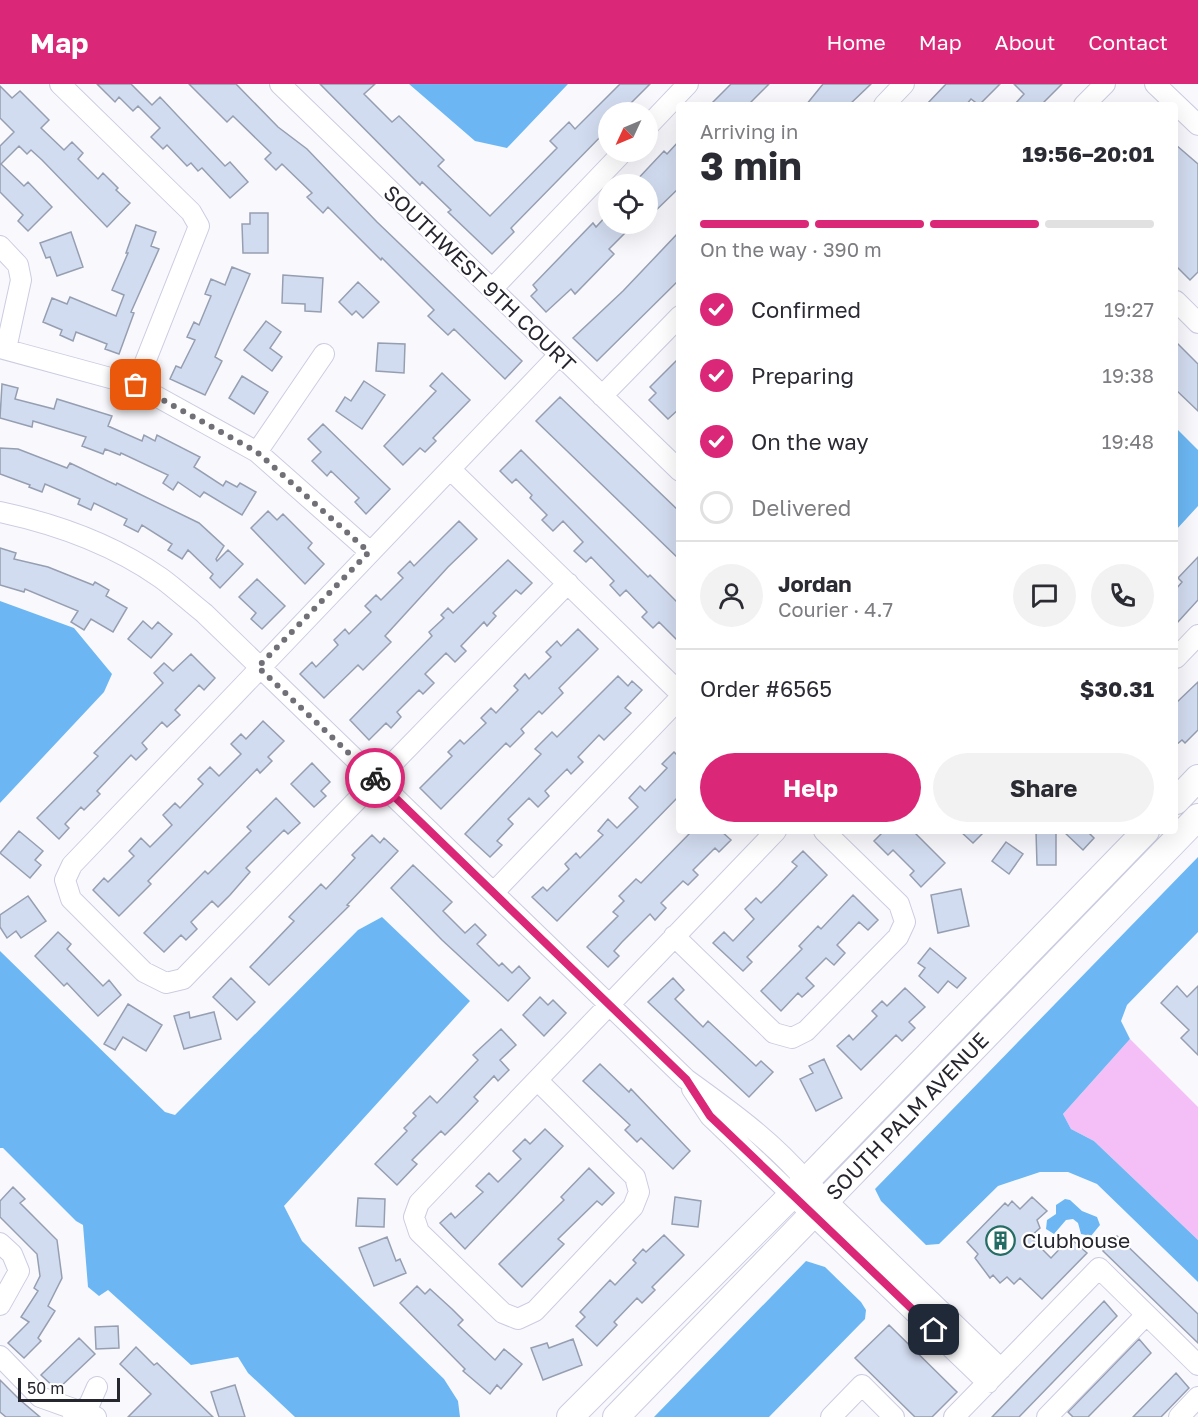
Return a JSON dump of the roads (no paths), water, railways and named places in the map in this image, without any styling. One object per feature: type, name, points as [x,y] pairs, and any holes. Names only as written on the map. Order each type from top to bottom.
[{"type":"main road","points":[[1178,799],[1198,778]]},
{"type":"main road","name":"SOUTH PALM AVENUE","points":[[616,1417],[1198,817]]},
{"type":"main road","name":"SOUTH PALM AVENUE","points":[[570,1417],[800,1188],[1143,834]]},
{"type":"street","points":[[60,84],[191,212],[199,226],[136,385]]},
{"type":"street","name":"SOUTHWEST 9TH COURT","points":[[280,84],[676,467]]},
{"type":"street","points":[[658,116],[688,84]]},
{"type":"street","points":[[887,102],[904,84]]},
{"type":"street","points":[[1087,102],[1105,84]]},
{"type":"street","points":[[1155,84],[1174,102]]},
{"type":"street","points":[[1178,106],[1198,125]]},
{"type":"street","points":[[492,289],[613,162]]},
{"type":"street","points":[[0,246],[18,265],[21,280],[3,348],[136,385],[257,452],[369,552]]},
{"type":"street","points":[[1178,303],[1198,323]]},
{"type":"street","points":[[602,396],[676,320]]},
{"type":"street","points":[[257,452],[324,354]]},
{"type":"street","points":[[559,355],[258,667],[72,865],[65,880],[71,899],[144,972],[166,983],[183,979],[568,583]]},
{"type":"street","points":[[450,469],[676,692]]},
{"type":"street","points":[[0,512],[36,520],[120,553],[162,578],[195,606],[686,1079],[753,1130],[790,1162],[800,1188],[994,1376]]},
{"type":"street","points":[[1178,656],[1198,635]]},
{"type":"street","points":[[494,892],[676,700]]},
{"type":"street","points":[[537,1080],[635,1177],[639,1192],[633,1208],[535,1311],[518,1318],[503,1313],[419,1232],[414,1217],[419,1203],[674,936],[773,834]]},
{"type":"street","points":[[674,936],[774,1033],[792,1038],[806,1031],[898,938],[904,922],[899,904],[827,834]]},
{"type":"street","points":[[0,1243],[12,1254],[19,1271],[0,1305]]},
{"type":"street","points":[[954,1417],[1099,1268],[1198,1365]]},
{"type":"street","points":[[1047,1417],[1146,1315]]},
{"type":"street","points":[[0,1356],[40,1397],[82,1415],[97,1387]]},
{"type":"street","points":[[831,1417],[862,1385],[894,1417]]},
{"type":"street","points":[[1179,1417],[1198,1398]]},
{"type":"water","points":[[409,84],[568,84],[507,148],[475,141]]},
{"type":"water","points":[[1178,430],[1198,450],[1198,506],[1178,528]]},
{"type":"water","points":[[0,601],[74,628],[112,674],[104,692],[0,803]]},
{"type":"water","points":[[1198,857],[1198,932],[1127,1005],[1121,1021],[1130,1039],[1063,1114],[1071,1129],[1094,1141],[1198,1240],[1198,1282],[1097,1184],[1068,1172],[1040,1172],[998,1186],[939,1244],[926,1245],[881,1201],[875,1189]]},
{"type":"water","points":[[382,917],[470,1001],[284,1206],[302,1241],[444,1379],[458,1401],[460,1417],[295,1417],[248,1373],[238,1357],[191,1365],[108,1290],[99,1296],[88,1287],[83,1225],[76,1221],[3,1148],[0,1148],[0,951],[165,1112],[175,1115],[358,930]]},
{"type":"water","points":[[1065,1199],[1070,1200],[1082,1211],[1097,1217],[1100,1225],[1091,1236],[1081,1234],[1078,1223],[1073,1219],[1066,1220],[1054,1234],[1046,1229],[1047,1220],[1056,1214],[1056,1205]]},
{"type":"water","points":[[806,1261],[825,1267],[861,1302],[866,1310],[865,1319],[769,1417],[654,1417]]},
{"type":"place","name":"Clubhouse","points":[[1001,1240]]}]
